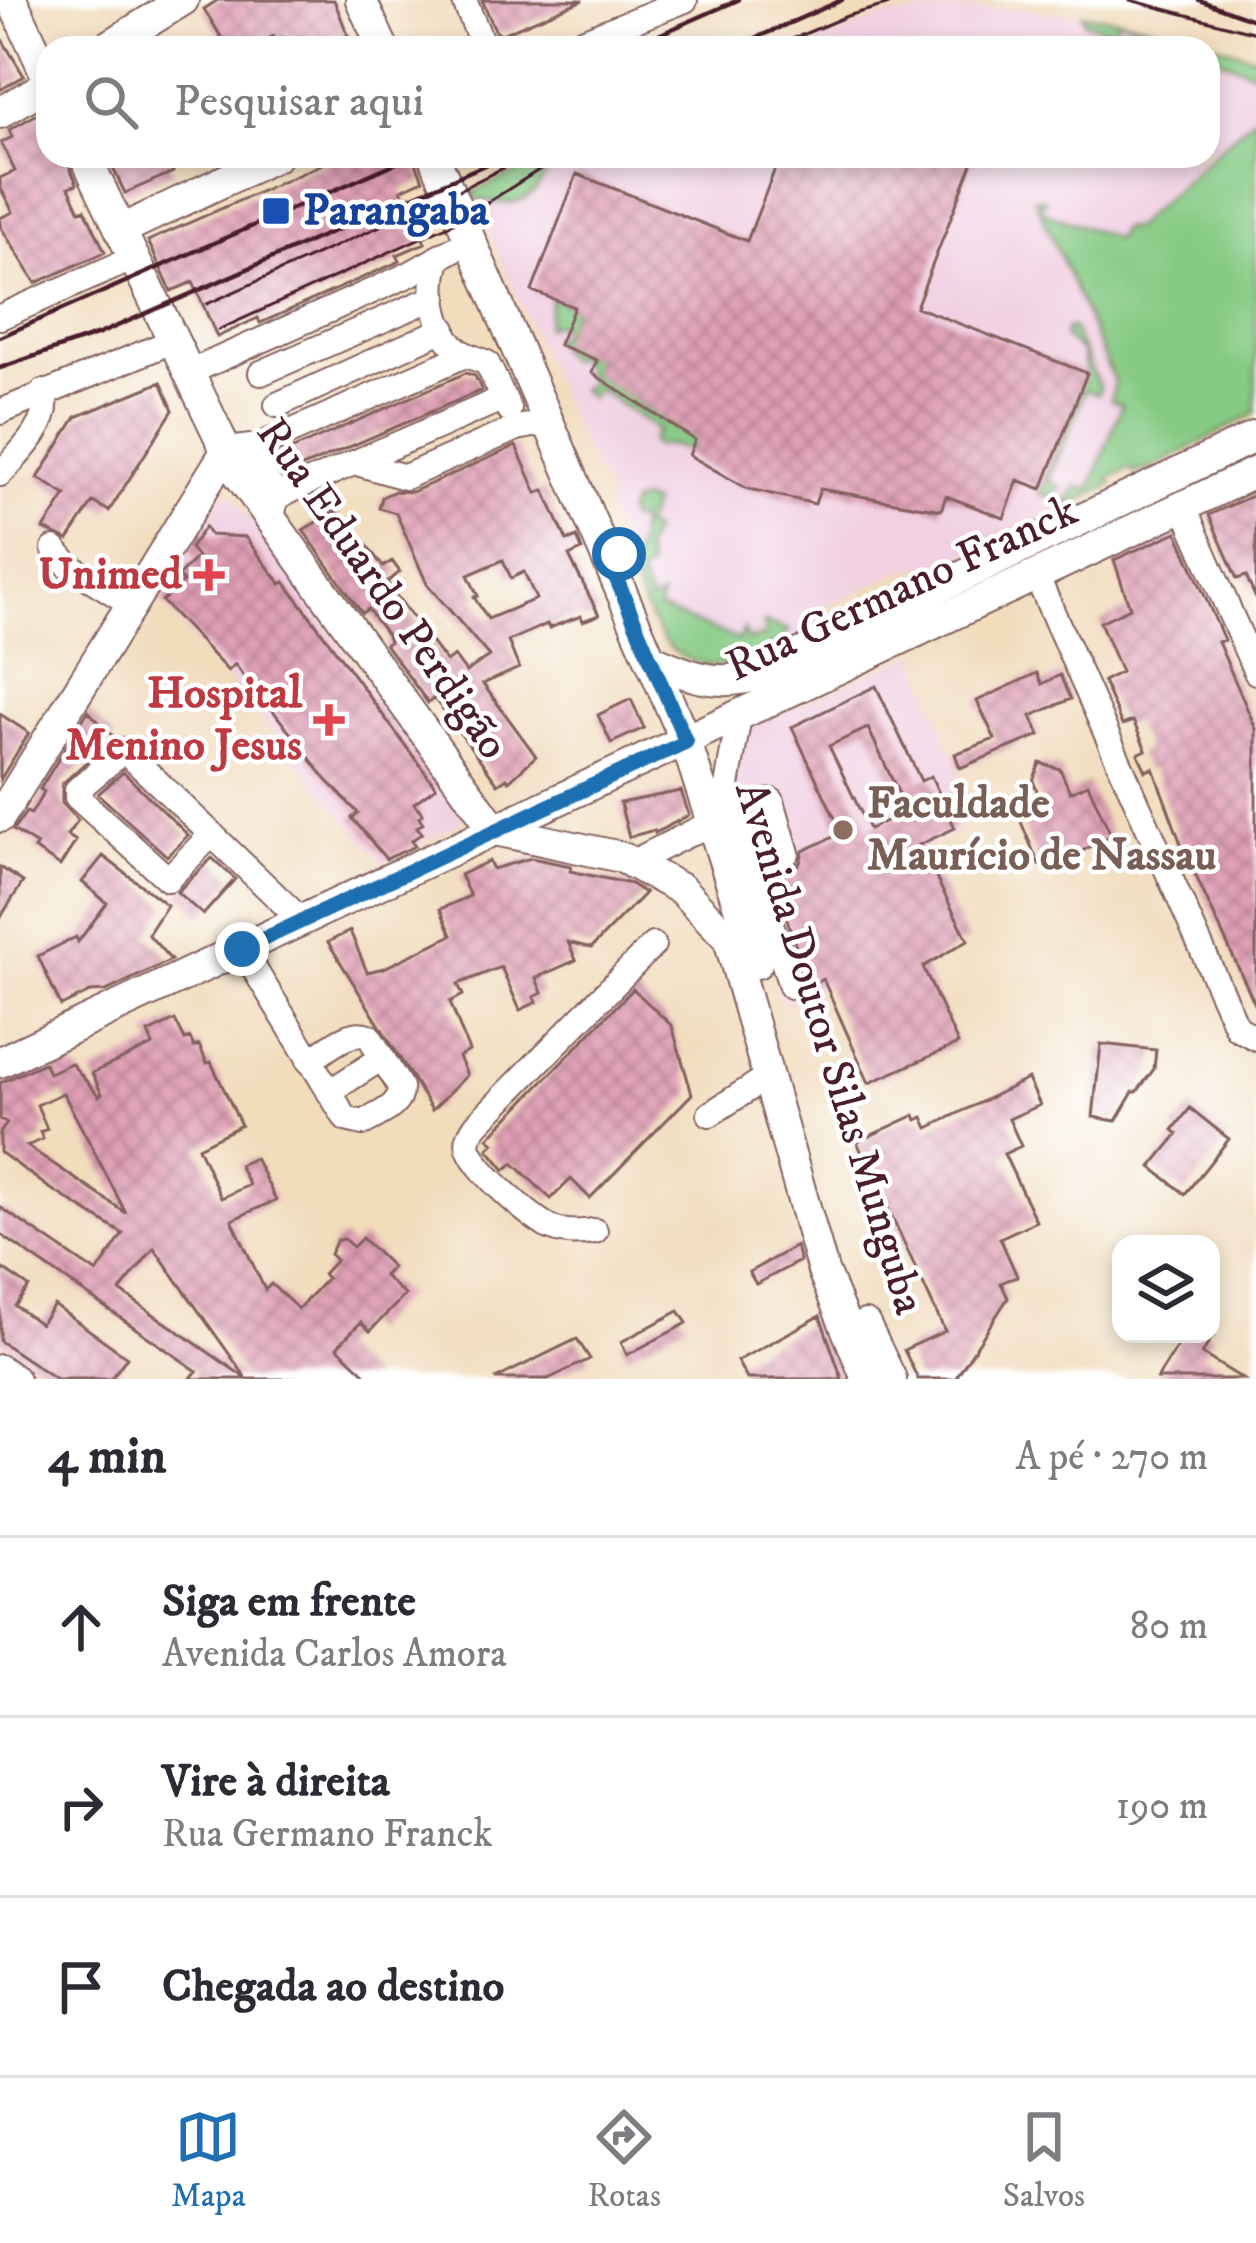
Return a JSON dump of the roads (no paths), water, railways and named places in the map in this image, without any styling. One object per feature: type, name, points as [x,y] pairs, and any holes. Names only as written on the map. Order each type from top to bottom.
[{"type":"main road","points":[[12,0],[36,54]]},
{"type":"main road","points":[[126,36],[184,0]]},
{"type":"main road","points":[[361,0],[378,36]]},
{"type":"main road","points":[[0,113],[36,89]]},
{"type":"main road","name":"Rua Eduardo Perdigão","points":[[92,168],[236,470],[277,507],[495,830],[631,862],[681,889],[729,939]]},
{"type":"main road","points":[[128,244],[256,168]]},
{"type":"main road","name":"Avenida Doutor Silas Munguba","points":[[439,168],[618,567],[713,823],[744,868],[842,1263],[870,1339],[892,1379]]},
{"type":"main road","name":"Rua Germano Franck","points":[[651,659],[701,680],[754,676],[1256,436]]},
{"type":"main road","points":[[0,817],[227,451]]},
{"type":"main road","name":"Rua Germano Franck","points":[[0,1062],[1256,472]]},
{"type":"main road","name":"Avenida Doutor Silas Munguba","points":[[729,939],[823,1271],[867,1379]]},
{"type":"street","points":[[464,0],[479,36]]},
{"type":"street","points":[[595,36],[685,0]]},
{"type":"street","points":[[190,372],[408,274],[472,239]]},
{"type":"street","points":[[0,317],[128,244]]},
{"type":"street","points":[[434,258],[432,276],[444,329],[465,355],[487,363],[517,428]]},
{"type":"street","points":[[261,373],[435,297]]},
{"type":"street","points":[[278,405],[444,329]]},
{"type":"street","points":[[0,412],[175,340]]},
{"type":"street","points":[[250,345],[286,434]]},
{"type":"street","points":[[227,451],[259,446],[465,355]]},
{"type":"street","points":[[0,474],[44,413],[44,392]]},
{"type":"street","points":[[259,446],[257,459],[277,507],[357,463],[503,398]]},
{"type":"street","points":[[357,463],[405,478],[517,428],[550,422]]},
{"type":"street","points":[[1183,506],[1256,672]]},
{"type":"street","points":[[1036,575],[1246,1033]]},
{"type":"street","points":[[740,716],[726,779],[744,868],[791,986]]},
{"type":"street","points":[[212,834],[168,879],[77,797],[77,790],[124,750],[212,834],[302,921]]},
{"type":"street","points":[[744,868],[787,853],[772,801]]},
{"type":"street","points":[[631,862],[713,823]]},
{"type":"street","points":[[595,1231],[575,1233],[547,1226],[488,1176],[469,1150],[468,1140],[476,1125],[653,945]]},
{"type":"street","points":[[242,949],[309,1061],[346,1119],[363,1123],[397,1102],[400,1087],[369,1036],[356,1032],[309,1061]]},
{"type":"street","points":[[329,1092],[382,1058]]},
{"type":"street","points":[[710,1114],[769,1076]]},
{"type":"street","points":[[0,1367],[17,1379]]},
{"type":"tram line","points":[[800,36],[904,0]]},
{"type":"tram line","points":[[1130,0],[1256,33]]},
{"type":"tram line","points":[[207,304],[503,168]]},
{"type":"tram line","points":[[218,330],[460,220],[542,168]]},
{"type":"railway","points":[[656,36],[738,0]]},
{"type":"railway","points":[[760,36],[842,0]]},
{"type":"railway","points":[[1199,0],[1256,21]]},
{"type":"railway","points":[[0,337],[385,168]]},
{"type":"railway","points":[[0,368],[99,334],[478,168]]},
{"type":"place","name":"Parangaba","points":[[276,211]]},
{"type":"place","name":"Unimed","points":[[209,575]]},
{"type":"place","name":"Hospital Menino Jesus","points":[[329,720]]},
{"type":"place","name":"Faculdade Maurício de Nassau","points":[[843,830]]}]
